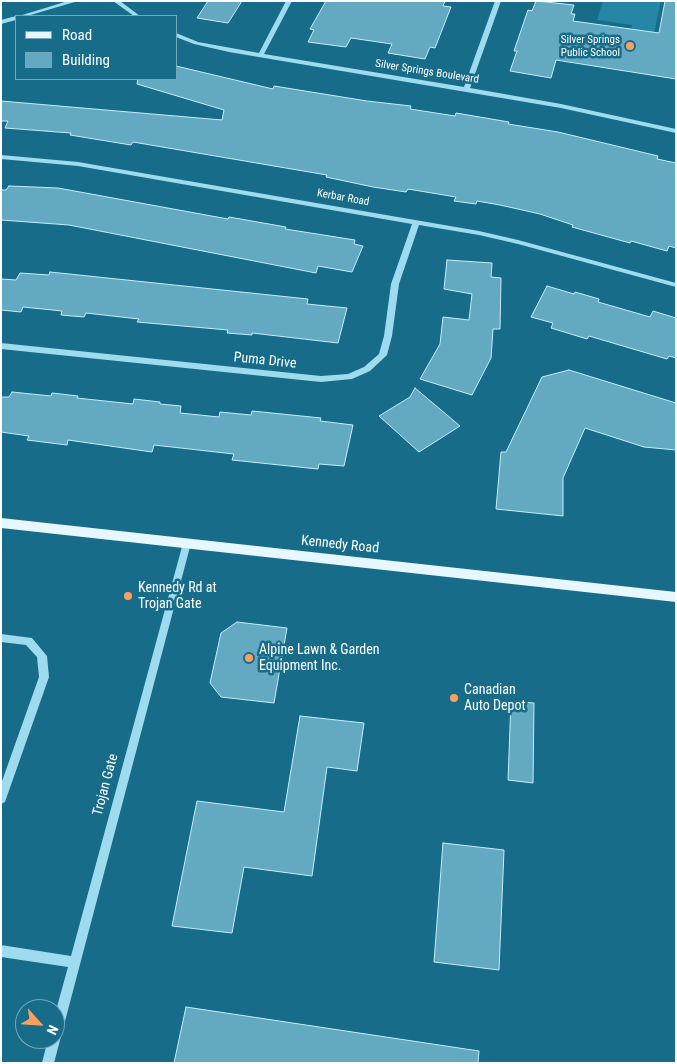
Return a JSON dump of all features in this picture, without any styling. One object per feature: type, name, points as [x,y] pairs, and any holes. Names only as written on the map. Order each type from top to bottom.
[{"type":"main road","name":"Kennedy Road","points":[[1,523],[676,597]]},
{"type":"street","points":[[26,15],[76,1]]},
{"type":"street","points":[[116,1],[136,15]]},
{"type":"street","points":[[261,56],[289,1]]},
{"type":"street","points":[[466,89],[498,1]]},
{"type":"street","points":[[1,22],[15,18]]},
{"type":"street","name":"Silver Springs Boulevard","points":[[178,36],[196,43],[261,56],[568,107],[676,130]]},
{"type":"street","name":"Kerbar Road","points":[[1,157],[78,164],[147,175],[518,242],[676,285]]},
{"type":"street","name":"Puma Drive","points":[[1,346],[321,379],[348,377],[367,369],[383,355],[388,336],[395,284],[416,223]]},
{"type":"street","name":"Trojan Gate","points":[[65,999],[187,543]]},
{"type":"street","points":[[1,638],[29,641],[42,656],[44,677],[1,799]]},
{"type":"street","points":[[1,951],[74,962]]},
{"type":"street","name":"Trojan Gate","points":[[48,1063],[52,1049]]},
{"type":"shaded area","points":[[603,1],[661,1],[654,33],[631,31],[632,25],[597,20]]},
{"type":"building","points":[[208,1],[242,1],[228,23],[197,18]]},
{"type":"building","points":[[326,1],[445,1],[443,6],[451,7],[435,48],[430,47],[425,59],[388,53],[392,44],[351,38],[346,47],[308,42],[314,30],[310,29]]},
{"type":"building","points":[[536,1],[574,5],[571,14],[575,14],[573,21],[659,33],[665,1],[676,1],[676,79],[556,60],[551,78],[510,71],[517,51],[514,51],[528,10],[532,11]]},
{"type":"building","points":[[178,66],[273,89],[274,86],[411,106],[410,109],[455,116],[456,113],[509,122],[508,124],[558,132],[658,156],[657,159],[676,163],[676,248],[669,246],[667,251],[631,241],[630,243],[572,227],[573,225],[540,214],[500,205],[477,201],[476,204],[454,201],[456,197],[408,189],[406,192],[373,187],[326,177],[327,175],[133,142],[131,145],[70,135],[71,133],[5,128],[8,121],[1,121],[1,101],[222,120],[224,110],[137,84],[138,80],[178,80]]},
{"type":"building","points":[[9,186],[58,188],[355,240],[354,244],[363,246],[352,272],[318,266],[316,273],[69,225],[1,220],[1,190],[6,190]]},
{"type":"building","points":[[447,260],[492,263],[491,277],[501,278],[500,329],[493,329],[491,358],[472,395],[420,379],[440,344],[443,317],[469,320],[472,294],[444,289]]},
{"type":"building","points":[[50,272],[308,299],[307,304],[347,308],[338,343],[252,333],[252,335],[227,333],[228,330],[137,322],[139,319],[86,313],[84,317],[61,315],[62,311],[23,307],[21,312],[1,310],[1,279],[16,280],[20,273],[49,275]]},
{"type":"building","points":[[547,286],[599,299],[598,302],[650,317],[653,311],[676,318],[676,358],[669,356],[667,359],[589,336],[587,339],[551,328],[553,323],[531,317]]},
{"type":"building","points":[[569,370],[676,403],[676,450],[644,447],[585,428],[563,478],[563,516],[496,509],[501,452],[506,452],[542,377]]},
{"type":"building","points":[[415,388],[460,426],[419,452],[379,416],[410,397]]},
{"type":"building","points":[[12,392],[51,396],[52,393],[78,396],[77,398],[133,404],[134,399],[160,402],[160,404],[181,406],[180,413],[219,417],[220,412],[251,415],[252,411],[321,418],[320,421],[353,425],[344,466],[319,464],[318,469],[232,460],[234,454],[154,445],[152,452],[68,440],[67,445],[27,440],[29,436],[1,432],[1,397],[9,397]]},
{"type":"building","name":"Alpine Lawn & Garden Equipment Inc.","points":[[237,622],[287,628],[274,703],[221,697],[210,683],[221,633]]},
{"type":"building","points":[[511,701],[534,703],[533,783],[508,780]]},
{"type":"building","points":[[300,716],[364,723],[357,771],[327,767],[312,876],[244,867],[232,933],[172,926],[197,801],[284,812]]},
{"type":"building","points":[[443,843],[504,850],[499,970],[434,962]]},
{"type":"building","points":[[186,1007],[479,1051],[478,1063],[174,1063]]},
{"type":"place","name":"Silver Springs Public School","points":[[630,46]]},
{"type":"place","name":"Kennedy Rd at Trojan Gate","points":[[128,596]]},
{"type":"place","name":"Alpine Lawn & Garden Equipment Inc.","points":[[249,658]]},
{"type":"place","name":"Canadian Auto Depot","points":[[454,698]]}]
